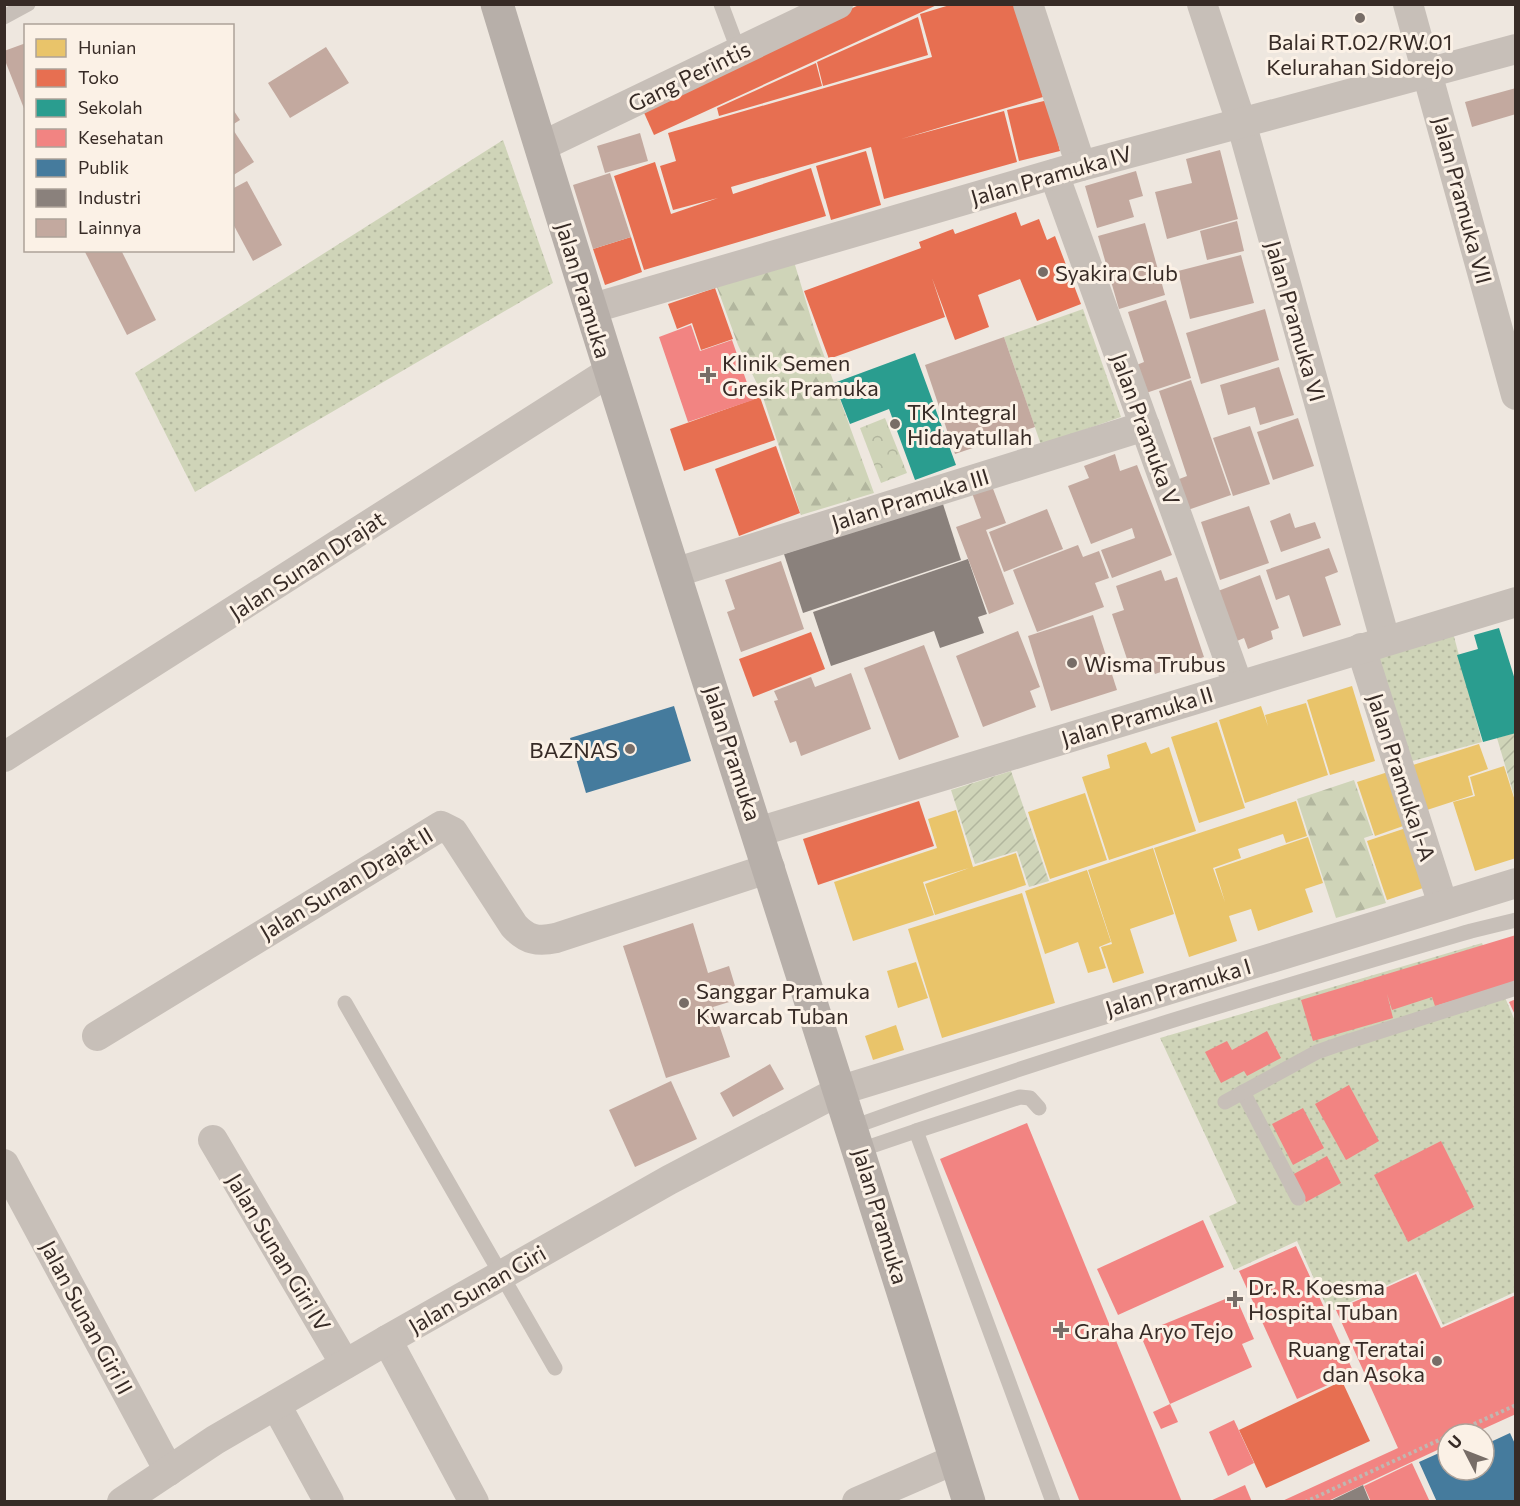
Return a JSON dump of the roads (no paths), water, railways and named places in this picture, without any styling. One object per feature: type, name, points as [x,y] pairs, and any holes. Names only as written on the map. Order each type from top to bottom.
[{"type":"main road","name":"Jalan Pramuka","points":[[497,4],[609,372],[841,1090],[969,1502]]},
{"type":"street","name":"Gang Perintis","points":[[540,147],[838,4]]},
{"type":"street","name":"Jalan Pramuka V","points":[[1028,4],[1067,170],[1145,426],[1238,685]]},
{"type":"street","name":"Jalan Pramuka VI","points":[[1202,4],[1241,122],[1373,644]]},
{"type":"street","name":"Jalan Pramuka VII","points":[[1408,4],[1515,395]]},
{"type":"street","name":"Jalan Pramuka IV","points":[[590,309],[1067,170],[1515,49]]},
{"type":"street","name":"Jalan Sunan Drajat","points":[[4,757],[609,372]]},
{"type":"street","name":"Jalan Pramuka III","points":[[674,573],[1145,426]]},
{"type":"street","name":"Jalan Pramuka II","points":[[758,832],[1515,602]]},
{"type":"street","name":"Jalan Pramuka I-A","points":[[1373,644],[1443,906]]},
{"type":"street","name":"Jalan Sunan Drajat II","points":[[97,1036],[441,826],[453,832],[514,926],[532,940],[556,938],[770,868]]},
{"type":"street","name":"Jalan Pramuka I","points":[[841,1090],[1515,883]]},
{"type":"street","name":"Jalan Sunan Giri","points":[[122,1502],[345,1364],[679,1174],[841,1090]]},
{"type":"street","name":"Jalan Sunan Giri IV","points":[[213,1140],[345,1364]]},
{"type":"street","name":"Jalan Sunan Giri II","points":[[4,1164],[169,1471]]},
{"type":"street","points":[[387,1340],[474,1502]]},
{"type":"street","points":[[276,1405],[329,1502]]},
{"type":"street","points":[[858,1502],[956,1459]]},
{"type":"lane","points":[[4,17],[28,4]]},
{"type":"lane","points":[[721,4],[739,52]]},
{"type":"lane","points":[[856,1138],[976,1084],[1185,1017],[1471,931],[1515,920]]},
{"type":"lane","points":[[1225,1102],[1336,1045],[1515,988]]},
{"type":"lane","points":[[345,1003],[503,1274],[555,1368]]},
{"type":"lane","points":[[1243,1092],[1298,1198]]},
{"type":"lane","points":[[856,1138],[916,1131],[1020,1097],[1030,1098],[1039,1108]]},
{"type":"lane","points":[[916,1131],[1053,1502]]},
{"type":"place","name":"Balai RT.02/RW.01 Kelurahan Sidorejo","points":[[1360,18]]},
{"type":"place","name":"Syakira Club","points":[[1043,272]]},
{"type":"place","name":"Klinik Semen Gresik Pramuka","points":[[708,375]]},
{"type":"place","name":"TK Integral Hidayatullah","points":[[895,424]]},
{"type":"place","name":"Wisma Trubus","points":[[1072,663]]},
{"type":"place","name":"BAZNAS","points":[[630,749]]},
{"type":"place","name":"Sanggar Pramuka Kwarcab Tuban","points":[[684,1003]]},
{"type":"place","name":"Dr. R. Koesma Hospital Tuban","points":[[1235,1299]]},
{"type":"place","name":"Graha Aryo Tejo","points":[[1061,1330]]},
{"type":"place","name":"Ruang Teratai dan Asoka","points":[[1437,1361]]}]
